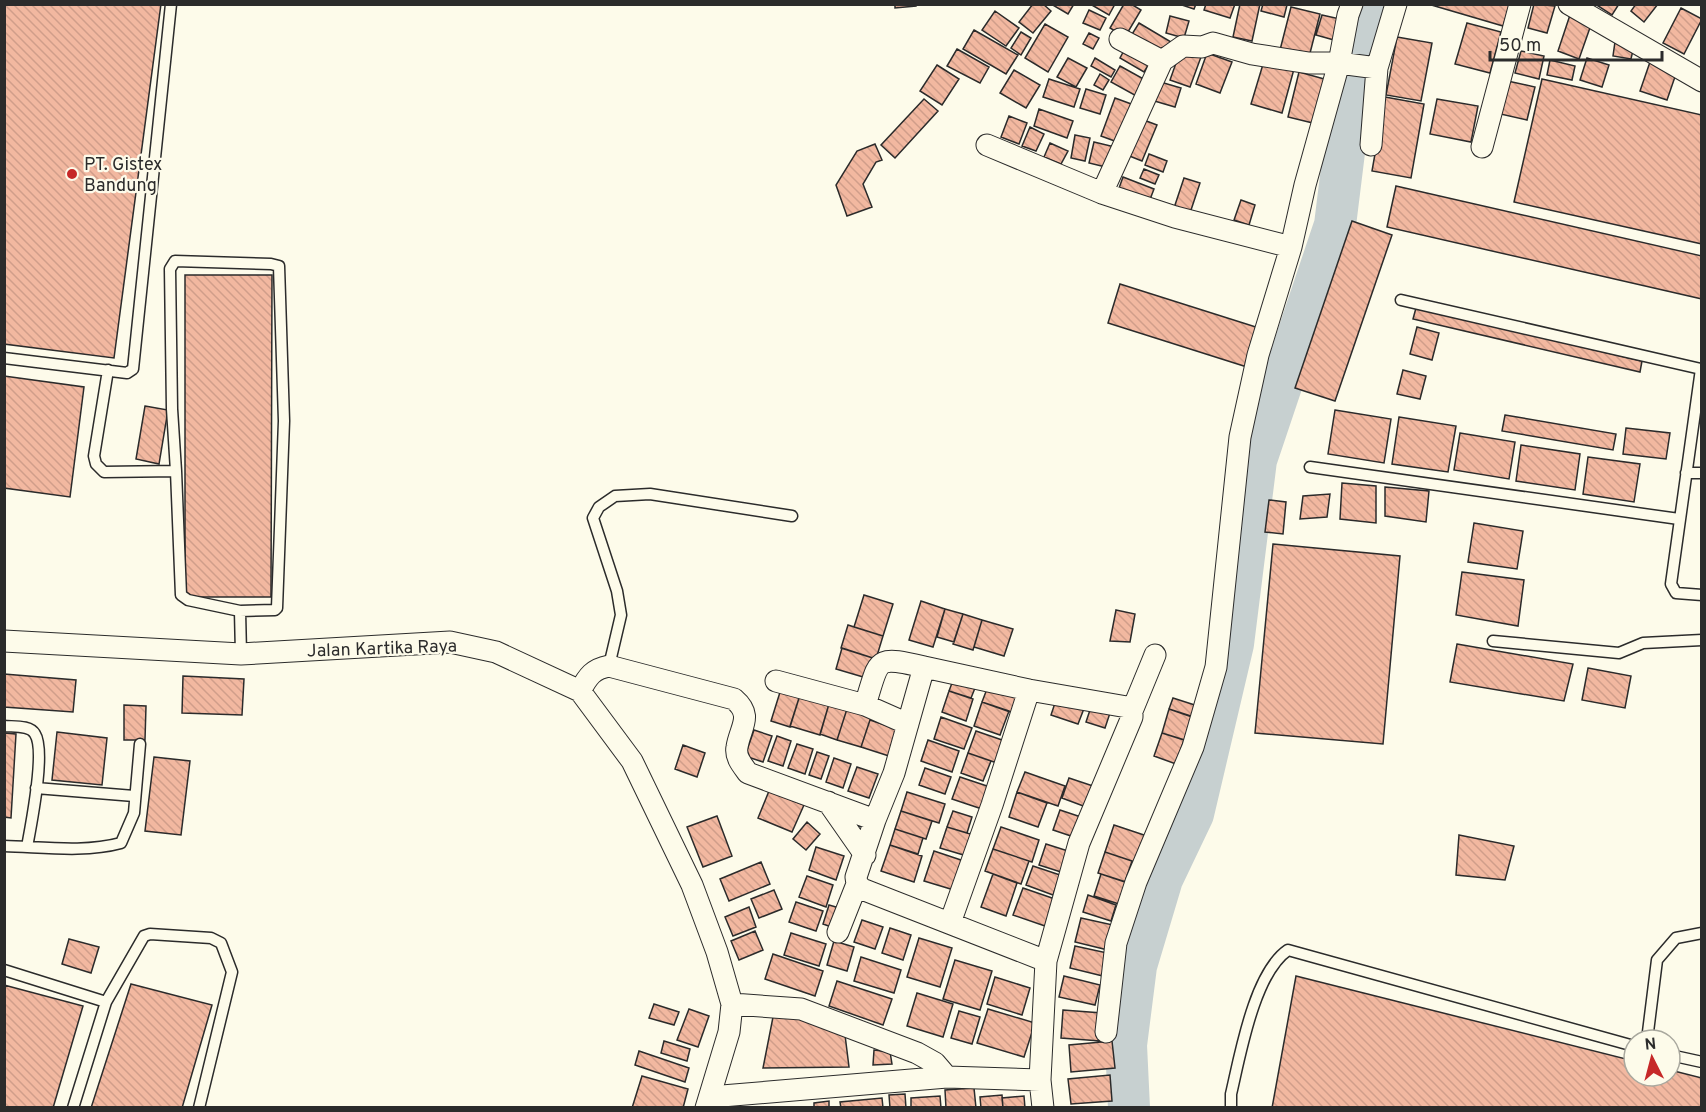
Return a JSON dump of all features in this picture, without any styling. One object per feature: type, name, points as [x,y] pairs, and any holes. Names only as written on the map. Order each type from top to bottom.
[{"type":"street","points":[[1106,1032],[1116,943],[1136,882],[1193,747],[1216,667],[1240,437],[1258,355],[1291,247],[1305,185],[1340,64],[1352,4]]},
{"type":"street","points":[[1371,145],[1372,68],[1396,4]]},
{"type":"street","points":[[1482,147],[1520,4]]},
{"type":"street","points":[[1569,4],[1701,81]]},
{"type":"street","points":[[1120,39],[1162,61]]},
{"type":"street","points":[[1102,193],[1162,61],[1183,46],[1202,47],[1213,43],[1252,54],[1309,63],[1372,68]]},
{"type":"street","points":[[987,145],[1102,193],[1175,217],[1291,247]]},
{"type":"street","name":"Jalan Kartika Raya","points":[[4,641],[241,654],[450,642],[496,652],[580,691],[632,761],[692,885],[717,952],[732,1004],[729,1032],[708,1102]]},
{"type":"street","points":[[1043,1107],[1040,1080],[1046,961],[1079,843],[1132,717],[1132,711],[1155,655]]},
{"type":"street","points":[[865,705],[877,668],[882,662],[896,660],[1029,690],[1128,707],[1132,711]]},
{"type":"street","points":[[580,691],[589,674],[597,668],[609,666],[734,699],[743,709],[745,724],[736,749],[739,761],[748,773],[875,819]]},
{"type":"street","points":[[838,932],[857,884],[856,877],[875,819],[894,773],[924,667]]},
{"type":"street","points":[[776,681],[865,705],[908,724]]},
{"type":"street","points":[[950,923],[992,805],[1029,690]]},
{"type":"street","points":[[828,802],[865,855]]},
{"type":"street","points":[[857,884],[862,889],[1046,961]]},
{"type":"street","points":[[732,1004],[801,1009],[917,1053],[935,1063],[947,1077]]},
{"type":"street","points":[[708,1102],[947,1077],[1040,1080]]},
{"type":"lane","points":[[4,358],[127,373],[133,369],[171,4]]},
{"type":"lane","points":[[175,261],[279,266],[284,421],[278,608],[240,611],[188,600],[181,596],[172,409],[170,269],[175,261]]},
{"type":"lane","points":[[1401,300],[1701,368],[1671,584],[1676,592],[1701,595]]},
{"type":"lane","points":[[108,370],[94,456],[96,464],[104,472],[176,471]]},
{"type":"lane","points":[[1310,467],[1679,519]]},
{"type":"lane","points":[[1686,472],[1701,473]]},
{"type":"lane","points":[[609,666],[621,615],[617,591],[593,518],[599,507],[615,496],[650,494],[792,516]]},
{"type":"lane","points":[[240,611],[241,654]]},
{"type":"lane","points":[[1493,641],[1619,653],[1644,644],[1701,640]]},
{"type":"lane","points":[[4,726],[28,728],[35,734],[39,747],[36,788],[27,847]]},
{"type":"lane","points":[[4,846],[88,848],[121,843],[134,813],[140,744]]},
{"type":"lane","points":[[36,788],[134,796]]},
{"type":"lane","points":[[1648,1028],[1657,960],[1676,938],[1701,933]]},
{"type":"lane","points":[[73,1107],[106,1002],[144,936],[150,934],[211,938],[221,943],[232,972],[199,1107]]},
{"type":"lane","points":[[1231,1107],[1231,1094],[1250,1015],[1270,968],[1279,956],[1288,950],[1622,1043]]},
{"type":"lane","points":[[4,970],[106,1002]]},
{"type":"lane","points":[[1682,1058],[1701,1062]]},
{"type":"building","name":"PT. Gistex Bandung","points":[[4,4],[161,4],[114,358],[4,344]]},
{"type":"building","points":[[895,4],[916,4],[916,6],[895,8]]},
{"type":"building","points":[[1033,4],[1043,4],[1051,11],[1033,33],[1019,22]]},
{"type":"building","points":[[1051,4],[1074,4],[1068,14]]},
{"type":"building","points":[[1090,4],[1115,4],[1109,15]]},
{"type":"building","points":[[1124,4],[1131,4],[1141,10],[1125,37],[1110,28]]},
{"type":"building","points":[[1179,4],[1196,4],[1194,9]]},
{"type":"building","points":[[1206,4],[1235,4],[1230,18],[1204,10]]},
{"type":"building","points":[[1240,4],[1260,4],[1252,41],[1233,37]]},
{"type":"building","points":[[1263,4],[1287,5],[1284,17],[1261,11]]},
{"type":"building","points":[[1428,4],[1510,4],[1503,26]]},
{"type":"building","points":[[1534,4],[1555,6],[1547,33],[1528,28]]},
{"type":"building","points":[[1595,4],[1619,4],[1612,15]]},
{"type":"building","points":[[1636,4],[1658,4],[1644,22],[1631,11]]},
{"type":"building","points":[[1291,7],[1320,14],[1309,57],[1280,50]]},
{"type":"building","points":[[1681,8],[1702,19],[1684,54],[1663,43]]},
{"type":"building","points":[[1089,10],[1106,18],[1100,30],[1083,23]]},
{"type":"building","points":[[995,11],[1019,28],[1006,46],[982,30]]},
{"type":"building","points":[[1322,15],[1340,19],[1334,40],[1316,35]]},
{"type":"building","points":[[1570,15],[1592,22],[1579,59],[1558,51]]},
{"type":"building","points":[[1170,16],[1189,21],[1184,38],[1166,33]]},
{"type":"building","points":[[1139,23],[1171,42],[1161,57],[1129,39]]},
{"type":"building","points":[[1467,23],[1501,32],[1490,73],[1455,64]]},
{"type":"building","points":[[1045,24],[1068,37],[1048,72],[1025,58]]},
{"type":"building","points":[[974,30],[1018,55],[1006,74],[963,49]]},
{"type":"building","points":[[1021,32],[1031,38],[1021,55],[1011,48]]},
{"type":"building","points":[[1089,33],[1099,38],[1093,49],[1083,44]]},
{"type":"building","points":[[1397,37],[1432,43],[1421,101],[1386,95]]},
{"type":"building","points":[[1615,42],[1634,46],[1631,59],[1613,56]]},
{"type":"building","points":[[1127,45],[1152,59],[1144,72],[1120,58]]},
{"type":"building","points":[[957,49],[989,67],[980,83],[947,66]]},
{"type":"building","points":[[1181,49],[1201,57],[1190,87],[1170,80]]},
{"type":"building","points":[[1521,51],[1544,56],[1539,79],[1515,73]]},
{"type":"building","points":[[1207,53],[1232,62],[1220,93],[1196,84]]},
{"type":"building","points":[[1068,58],[1087,68],[1076,87],[1057,77]]},
{"type":"building","points":[[1095,58],[1115,70],[1111,77],[1091,66]]},
{"type":"building","points":[[1587,58],[1609,65],[1602,87],[1580,80]]},
{"type":"building","points":[[1550,60],[1575,66],[1572,80],[1547,75]]},
{"type":"building","points":[[1264,61],[1294,69],[1282,113],[1251,104]]},
{"type":"building","points":[[1650,62],[1677,71],[1667,100],[1640,91]]},
{"type":"building","points":[[937,65],[959,79],[942,105],[920,91]]},
{"type":"building","points":[[1120,66],[1149,82],[1140,98],[1111,82]]},
{"type":"building","points":[[1014,70],[1040,85],[1026,108],[1000,93]]},
{"type":"building","points":[[1299,72],[1328,80],[1317,124],[1288,117]]},
{"type":"building","points":[[1100,74],[1109,80],[1103,90],[1094,85]]},
{"type":"building","points":[[1049,79],[1080,89],[1074,107],[1043,97]]},
{"type":"building","points":[[1542,79],[1702,115],[1702,244],[1514,202]]},
{"type":"building","points":[[1503,80],[1535,87],[1527,120],[1496,113]]},
{"type":"building","points":[[1157,81],[1181,88],[1175,107],[1151,100]]},
{"type":"building","points":[[1086,89],[1106,95],[1100,114],[1080,108]]},
{"type":"building","points":[[1385,97],[1424,104],[1411,178],[1372,171]]},
{"type":"building","points":[[1115,98],[1134,105],[1120,143],[1101,136]]},
{"type":"building","points":[[924,99],[938,111],[895,158],[881,145]]},
{"type":"building","points":[[1437,99],[1478,106],[1471,142],[1430,134]]},
{"type":"building","points":[[1039,109],[1073,121],[1067,138],[1034,126]]},
{"type":"building","points":[[1009,116],[1027,123],[1019,144],[1001,137]]},
{"type":"building","points":[[1141,119],[1157,125],[1142,161],[1127,155]]},
{"type":"building","points":[[1030,127],[1044,134],[1036,151],[1022,146]]},
{"type":"building","points":[[1075,135],[1090,138],[1085,161],[1071,158]]},
{"type":"building","points":[[1094,142],[1115,147],[1110,168],[1089,163]]},
{"type":"building","points":[[1050,143],[1068,151],[1061,164],[1044,157]]},
{"type":"building","points":[[875,144],[882,160],[876,162],[863,184],[872,207],[847,216],[836,185],[857,151]]},
{"type":"building","points":[[1149,154],[1167,161],[1163,172],[1145,165]]},
{"type":"building","points":[[1144,169],[1159,175],[1155,184],[1140,178]]},
{"type":"building","points":[[1123,177],[1154,189],[1149,202],[1118,191]]},
{"type":"building","points":[[1184,178],[1200,183],[1190,213],[1174,208]]},
{"type":"building","points":[[1396,186],[1702,256],[1702,299],[1387,227]]},
{"type":"building","points":[[1241,200],[1255,205],[1249,225],[1234,220]]},
{"type":"building","points":[[1352,221],[1392,235],[1335,401],[1295,388]]},
{"type":"building","points":[[185,275],[272,275],[271,597],[185,597]]},
{"type":"building","points":[[1120,284],[1259,328],[1247,367],[1108,323]]},
{"type":"building","points":[[1416,308],[1642,361],[1640,372],[1413,319]]},
{"type":"building","points":[[1417,327],[1439,333],[1432,360],[1410,354]]},
{"type":"building","points":[[1403,370],[1426,376],[1420,399],[1397,394]]},
{"type":"building","points":[[4,376],[84,387],[70,497],[4,488]]},
{"type":"building","points":[[145,406],[168,410],[159,464],[136,459]]},
{"type":"building","points":[[1335,410],[1391,419],[1384,463],[1328,454]]},
{"type":"building","points":[[1505,415],[1616,434],[1613,450],[1502,431]]},
{"type":"building","points":[[1399,417],[1456,426],[1448,472],[1392,464]]},
{"type":"building","points":[[1626,428],[1670,433],[1666,459],[1623,454]]},
{"type":"building","points":[[1460,433],[1515,442],[1509,479],[1454,470]]},
{"type":"building","points":[[1521,445],[1580,454],[1575,490],[1516,481]]},
{"type":"building","points":[[1588,457],[1640,464],[1634,502],[1583,494]]},
{"type":"building","points":[[1342,483],[1376,486],[1376,523],[1340,519]]},
{"type":"building","points":[[1385,487],[1429,491],[1426,522],[1385,516]]},
{"type":"building","points":[[1330,494],[1327,517],[1300,519],[1303,496]]},
{"type":"building","points":[[1269,500],[1286,502],[1283,534],[1265,532]]},
{"type":"building","points":[[1474,523],[1523,531],[1517,569],[1468,562]]},
{"type":"building","points":[[1273,544],[1400,556],[1383,744],[1255,733]]},
{"type":"building","points":[[1462,572],[1524,580],[1518,626],[1456,615]]},
{"type":"building","points":[[864,595],[893,604],[883,636],[854,627]]},
{"type":"building","points":[[921,601],[945,609],[933,647],[909,640]]},
{"type":"building","points":[[945,609],[963,614],[954,642],[937,637]]},
{"type":"building","points":[[1116,610],[1135,614],[1130,642],[1110,641]]},
{"type":"building","points":[[963,614],[982,620],[973,650],[953,644]]},
{"type":"building","points":[[982,620],[1013,629],[1004,656],[974,647]]},
{"type":"building","points":[[848,625],[883,636],[876,659],[841,648]]},
{"type":"building","points":[[1457,644],[1573,664],[1564,701],[1450,682]]},
{"type":"building","points":[[842,648],[876,659],[870,679],[836,669]]},
{"type":"building","points":[[1588,668],[1631,676],[1625,708],[1582,700]]},
{"type":"building","points":[[4,674],[76,680],[73,712],[4,707]]},
{"type":"building","points":[[955,675],[977,683],[971,698],[949,691]]},
{"type":"building","points":[[183,676],[244,679],[242,715],[182,713]]},
{"type":"building","points":[[990,681],[1020,692],[1013,713],[982,702]]},
{"type":"building","points":[[781,689],[800,695],[790,727],[771,721]]},
{"type":"building","points":[[949,691],[973,699],[966,721],[942,712]]},
{"type":"building","points":[[800,695],[829,704],[820,735],[790,726]]},
{"type":"building","points":[[1057,697],[1085,706],[1078,724],[1051,715]]},
{"type":"building","points":[[1173,698],[1201,707],[1197,718],[1169,709]]},
{"type":"building","points":[[982,702],[1009,711],[1000,735],[974,726]]},
{"type":"building","points":[[829,704],[847,709],[837,740],[820,734]]},
{"type":"building","points":[[1092,704],[1111,710],[1105,728],[1086,722]]},
{"type":"building","points":[[124,705],[146,706],[145,740],[124,740]]},
{"type":"building","points":[[847,709],[871,717],[861,747],[837,740]]},
{"type":"building","points":[[1169,709],[1195,718],[1188,741],[1162,733]]},
{"type":"building","points":[[941,717],[972,728],[964,749],[934,739]]},
{"type":"building","points":[[870,720],[897,729],[889,756],[861,747]]},
{"type":"building","points":[[754,730],[772,736],[763,762],[745,756]]},
{"type":"building","points":[[976,731],[1005,741],[997,763],[968,753]]},
{"type":"building","points":[[57,732],[107,738],[102,785],[52,780]]},
{"type":"building","points":[[4,733],[16,734],[11,818],[4,817]]},
{"type":"building","points":[[1162,733],[1184,740],[1176,764],[1154,756]]},
{"type":"building","points":[[777,736],[791,741],[783,766],[768,761]]},
{"type":"building","points":[[928,740],[959,751],[952,772],[921,761]]},
{"type":"building","points":[[797,744],[813,749],[805,774],[788,768]]},
{"type":"building","points":[[683,745],[705,753],[697,777],[675,769]]},
{"type":"building","points":[[817,752],[829,756],[821,779],[809,775]]},
{"type":"building","points":[[968,753],[991,761],[983,781],[961,773]]},
{"type":"building","points":[[154,757],[190,761],[181,835],[145,831]]},
{"type":"building","points":[[834,758],[851,764],[843,788],[826,782]]},
{"type":"building","points":[[857,767],[878,774],[869,798],[848,791]]},
{"type":"building","points":[[925,768],[951,777],[945,794],[919,785]]},
{"type":"building","points":[[1025,772],[1065,786],[1058,806],[1017,792]]},
{"type":"building","points":[[960,777],[990,787],[982,809],[952,799]]},
{"type":"building","points":[[1069,778],[1093,786],[1086,807],[1062,798]]},
{"type":"building","points":[[769,791],[804,805],[792,832],[758,818]]},
{"type":"building","points":[[907,792],[945,804],[939,823],[901,811]]},
{"type":"building","points":[[1017,792],[1047,803],[1038,827],[1009,817]]},
{"type":"building","points":[[1060,810],[1081,817],[1074,837],[1053,830]]},
{"type":"building","points":[[901,811],[932,821],[926,839],[895,829]]},
{"type":"building","points":[[953,811],[972,817],[967,833],[947,827]]},
{"type":"building","points":[[717,816],[732,856],[703,867],[687,827]]},
{"type":"building","points":[[807,822],[820,834],[806,850],[793,839]]},
{"type":"building","points":[[1114,825],[1147,836],[1138,863],[1105,852]]},
{"type":"building","points":[[947,827],[974,835],[967,856],[940,848]]},
{"type":"building","points":[[1001,827],[1039,840],[1032,862],[993,849]]},
{"type":"building","points":[[895,829],[923,838],[918,854],[890,845]]},
{"type":"building","points":[[1459,835],[1514,846],[1505,880],[1456,875]]},
{"type":"building","points":[[1046,844],[1068,851],[1061,872],[1039,865]]},
{"type":"building","points":[[890,845],[922,856],[914,882],[881,871]]},
{"type":"building","points":[[816,847],[844,856],[836,880],[809,870]]},
{"type":"building","points":[[993,849],[1029,861],[1021,884],[985,871]]},
{"type":"building","points":[[934,851],[964,861],[954,890],[924,881]]},
{"type":"building","points":[[1105,852],[1132,861],[1125,882],[1098,873]]},
{"type":"building","points":[[761,862],[770,884],[729,901],[720,879]]},
{"type":"building","points":[[1033,866],[1060,875],[1053,895],[1026,885]]},
{"type":"building","points":[[993,874],[1017,883],[1006,916],[981,907]]},
{"type":"building","points":[[1101,874],[1126,882],[1119,904],[1094,896]]},
{"type":"building","points":[[807,876],[833,885],[826,907],[799,897]]},
{"type":"building","points":[[1023,888],[1055,899],[1045,926],[1013,915]]},
{"type":"building","points":[[774,890],[782,909],[759,918],[751,899]]},
{"type":"building","points":[[1088,895],[1116,905],[1111,921],[1083,912]]},
{"type":"building","points":[[796,902],[823,911],[816,931],[789,922]]},
{"type":"building","points":[[829,905],[843,909],[837,929],[823,924]]},
{"type":"building","points":[[749,907],[756,927],[733,936],[725,917]]},
{"type":"building","points":[[1081,918],[1113,925],[1108,950],[1075,942]]},
{"type":"building","points":[[862,920],[883,927],[875,949],[854,942]]},
{"type":"building","points":[[890,928],[911,935],[903,960],[882,953]]},
{"type":"building","points":[[755,931],[763,950],[739,960],[731,941]]},
{"type":"building","points":[[791,933],[826,944],[819,966],[784,955]]},
{"type":"building","points":[[919,938],[952,948],[940,987],[907,977]]},
{"type":"building","points":[[69,939],[99,947],[91,973],[62,964]]},
{"type":"building","points":[[834,941],[854,947],[847,971],[827,965]]},
{"type":"building","points":[[1075,946],[1112,954],[1107,977],[1070,968]]},
{"type":"building","points":[[773,954],[823,971],[815,996],[765,979]]},
{"type":"building","points":[[861,957],[901,970],[894,993],[854,981]]},
{"type":"building","points":[[955,960],[992,971],[980,1010],[943,999]]},
{"type":"building","points":[[1064,976],[1100,985],[1095,1005],[1059,997]]},
{"type":"building","points":[[1296,976],[1622,1058],[1622,1088],[1682,1088],[1682,1073],[1702,1078],[1702,1108],[1272,1108]]},
{"type":"building","points":[[995,977],[1030,988],[1022,1015],[987,1004]]},
{"type":"building","points":[[837,981],[892,999],[883,1025],[829,1006]]},
{"type":"building","points":[[131,984],[212,1005],[182,1108],[91,1108]]},
{"type":"building","points":[[4,985],[83,1006],[53,1108],[4,1108]]},
{"type":"building","points":[[917,993],[953,1004],[943,1037],[907,1026]]},
{"type":"building","points":[[654,1004],[679,1012],[674,1025],[649,1018]]},
{"type":"building","points":[[689,1009],[709,1016],[698,1047],[677,1040]]},
{"type":"building","points":[[988,1009],[1035,1023],[1024,1057],[977,1043]]},
{"type":"building","points":[[1063,1010],[1102,1013],[1100,1041],[1061,1038]]},
{"type":"building","points":[[959,1011],[980,1017],[972,1044],[951,1038]]},
{"type":"building","points":[[773,1017],[805,1018],[845,1035],[849,1067],[763,1068]]},
{"type":"building","points":[[664,1041],[690,1049],[687,1061],[661,1053]]},
{"type":"building","points":[[1112,1041],[1115,1068],[1071,1072],[1069,1045]]},
{"type":"building","points":[[874,1050],[890,1052],[892,1064],[873,1065]]},
{"type":"building","points":[[639,1051],[689,1068],[685,1082],[635,1065]]},
{"type":"building","points":[[1110,1075],[1112,1101],[1071,1104],[1068,1079]]},
{"type":"building","points":[[642,1076],[688,1089],[683,1108],[632,1108]]},
{"type":"building","points":[[974,1088],[976,1108],[946,1108],[945,1090]]},
{"type":"building","points":[[905,1094],[906,1108],[890,1108],[889,1095]]},
{"type":"building","points":[[1002,1095],[1003,1108],[981,1108],[980,1097]]},
{"type":"building","points":[[940,1096],[941,1108],[911,1108],[911,1098]]},
{"type":"building","points":[[1024,1096],[1025,1108],[1003,1108],[1002,1098]]},
{"type":"building","points":[[882,1098],[883,1108],[841,1108],[840,1102]]},
{"type":"building","points":[[829,1101],[829,1108],[814,1108],[814,1103]]},
{"type":"waterway","points":[[1129,1108],[1126,1045],[1136,966],[1162,879],[1193,814],[1233,644],[1256,460],[1335,225],[1345,144],[1370,26],[1380,4]]},
{"type":"place","name":"PT. Gistex Bandung","points":[[72,174]]}]
